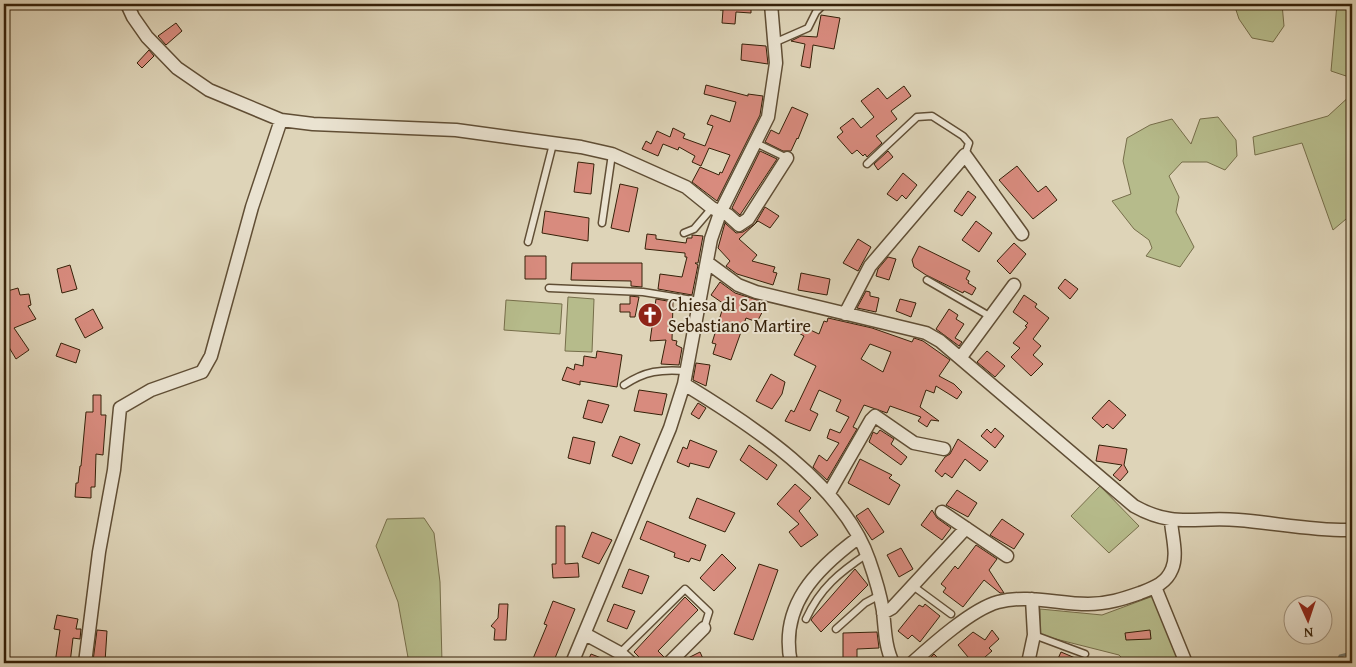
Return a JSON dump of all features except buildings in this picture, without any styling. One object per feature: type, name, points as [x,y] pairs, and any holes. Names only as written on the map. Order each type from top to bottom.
[{"type":"street","points":[[127,4],[133,17],[147,36],[177,68],[209,90],[281,120],[313,124],[456,130],[612,154],[686,187],[716,211],[728,215],[739,225],[748,219],[787,158]]},
{"type":"street","points":[[572,663],[654,472],[684,384],[708,263],[716,211],[756,143],[768,118],[776,64],[774,7]]},
{"type":"street","points":[[85,663],[99,552],[114,470],[120,408],[151,390],[202,372],[211,356],[252,207],[281,120]]},
{"type":"street","points":[[845,314],[870,266],[965,155],[1022,234]]},
{"type":"street","points":[[708,263],[738,285],[756,292],[926,334],[940,341],[1134,506],[1153,516],[1171,521],[1229,519],[1301,529],[1352,530]]},
{"type":"street","points":[[961,357],[1014,285]]},
{"type":"street","points":[[684,384],[785,454],[829,493],[867,554],[880,596],[887,649],[893,663]]},
{"type":"street","points":[[829,493],[868,424],[875,416],[882,418],[914,443],[944,449]]},
{"type":"street","points":[[942,512],[1007,556]]},
{"type":"street","points":[[912,663],[946,633],[995,603],[1032,599],[1088,604],[1111,603],[1155,587],[1166,580],[1173,569],[1175,556],[1171,521]]},
{"type":"street","points":[[883,613],[892,608],[966,528]]},
{"type":"street","points":[[791,663],[789,632],[799,599],[815,574],[830,558],[858,538]]},
{"type":"street","points":[[1155,587],[1186,663]]},
{"type":"street","points":[[1028,663],[1034,635],[1032,599]]},
{"type":"street","points":[[669,663],[704,628]]},
{"type":"street","points":[[585,634],[620,653],[631,663]]},
{"type":"lane","points":[[776,42],[808,28],[816,12],[824,4]]},
{"type":"lane","points":[[867,164],[917,117],[932,116],[963,136],[969,143],[965,155]]},
{"type":"lane","points":[[756,143],[787,158]]},
{"type":"lane","points":[[528,242],[553,144]]},
{"type":"lane","points":[[602,222],[612,154]]},
{"type":"lane","points":[[684,233],[694,229],[716,211]]},
{"type":"lane","points":[[927,280],[991,317]]},
{"type":"lane","points":[[549,288],[643,292],[699,301]]},
{"type":"lane","points":[[624,385],[648,372],[660,369],[686,370]]},
{"type":"lane","points":[[806,619],[815,600],[826,585],[842,571],[867,554]]},
{"type":"lane","points":[[913,586],[951,614]]},
{"type":"lane","points":[[620,653],[685,588],[709,612],[704,628]]},
{"type":"lane","points":[[836,629],[865,603],[880,596]]},
{"type":"lane","points":[[1034,635],[1085,654]]},
{"type":"green space","points":[[1234,4],[1282,4],[1284,26],[1273,42],[1252,38],[1239,19]]},
{"type":"green space","points":[[1337,4],[1352,4],[1352,78],[1331,71]]},
{"type":"green space","points":[[1352,94],[1352,214],[1333,230],[1302,143],[1255,155],[1253,137],[1328,116]]},
{"type":"green space","points":[[1218,117],[1236,140],[1237,156],[1225,170],[1207,162],[1182,162],[1169,176],[1179,197],[1176,212],[1194,247],[1180,267],[1146,256],[1152,248],[1149,240],[1134,229],[1112,201],[1131,194],[1123,161],[1127,138],[1150,125],[1172,119],[1191,144],[1200,119]]},
{"type":"green space","points":[[568,297],[594,299],[592,352],[565,351]]},
{"type":"green space","points":[[506,300],[562,304],[560,334],[504,330]]},
{"type":"green space","points":[[1100,486],[1139,526],[1109,553],[1071,516]]},
{"type":"green space","points":[[424,518],[434,533],[440,582],[442,663],[409,663],[398,602],[376,546],[387,519]]},
{"type":"green space","points":[[1156,595],[1184,663],[1127,663],[1119,655],[1040,635],[1040,609],[1102,615]]},
{"type":"waterway","points":[[1352,626],[1348,631],[1352,636]]},
{"type":"waterway","points":[[1337,663],[1340,656],[1352,653]]},
{"type":"place","name":"Chiesa di San Sebastiano Martire","points":[[650,315]]}]
